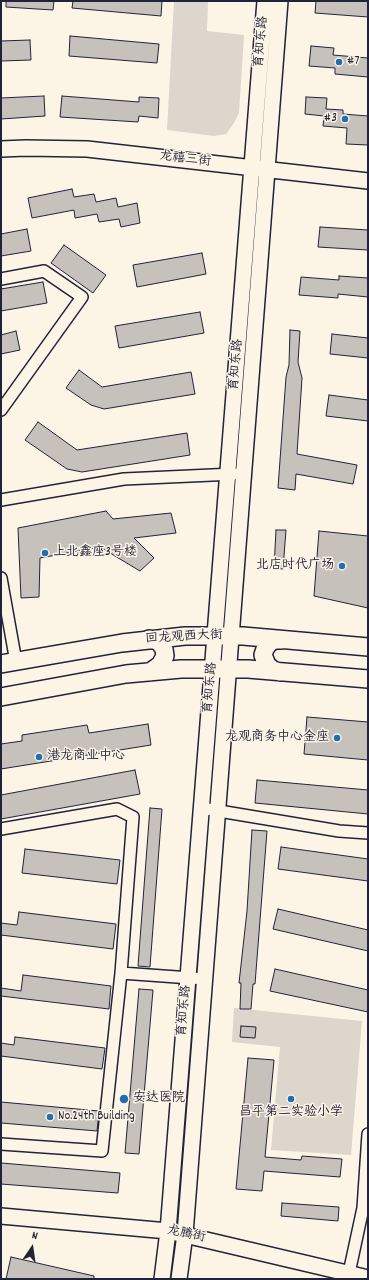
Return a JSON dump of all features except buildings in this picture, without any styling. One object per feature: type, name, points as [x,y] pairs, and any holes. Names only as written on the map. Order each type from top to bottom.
[{"type":"main road","name":"育知东路","points":[[179,1279],[185,1234],[218,810],[221,668],[228,474],[265,1]]},
{"type":"main road","name":"育知东路","points":[[223,635],[244,474],[280,1]]},
{"type":"main road","name":"龙禧三街","points":[[1,149],[87,149],[368,181]]},
{"type":"main road","name":"回龙观西大街","points":[[8,663],[122,642],[185,636],[223,635],[368,647]]},
{"type":"main road","points":[[149,639],[155,640],[160,644],[164,649],[165,656],[160,665],[150,672]]},
{"type":"main road","points":[[280,672],[273,670],[267,665],[263,655],[265,648],[269,643],[275,640],[282,640]]},
{"type":"main road","name":"育知东路","points":[[162,1279],[168,1230],[202,808],[221,668]]},
{"type":"main road","points":[[1,697],[126,674],[221,668],[368,679]]},
{"type":"main road","name":"龙腾街","points":[[1,1216],[168,1230],[368,1278]]},
{"type":"street","points":[[1,279],[44,271],[82,296],[1,410]]},
{"type":"street","points":[[1,500],[124,479],[244,474]]},
{"type":"street","points":[[1,578],[8,663]]},
{"type":"street","points":[[202,808],[339,831],[368,833]]},
{"type":"street","points":[[1,829],[117,809],[133,817],[121,973],[102,1151],[1,1144]]},
{"type":"street","points":[[121,973],[205,979]]},
{"type":"street","points":[[349,1273],[362,1208],[368,1134]]},
{"type":"shaded area","points":[[174,1],[208,1],[207,31],[244,35],[239,113],[226,134],[214,136],[167,130]]},
{"type":"shaded area","points":[[234,1008],[362,1021],[351,1155],[271,1150],[280,1047],[232,1042]]},
{"type":"place","name":"#7","points":[[339,62]]},
{"type":"place","name":"#3","points":[[345,119]]},
{"type":"place","name":"上北鑫座3号楼","points":[[45,553]]},
{"type":"place","name":"北店时代广场","points":[[342,566]]},
{"type":"place","name":"龙观商务中心金座","points":[[337,738]]},
{"type":"place","name":"港龙商业中心","points":[[39,757]]},
{"type":"place","name":"安达医院","points":[[124,1099]]},
{"type":"place","name":"昌平第二实验小学","points":[[291,1099]]},
{"type":"place","name":"No.24th Building","points":[[50,1117]]}]
